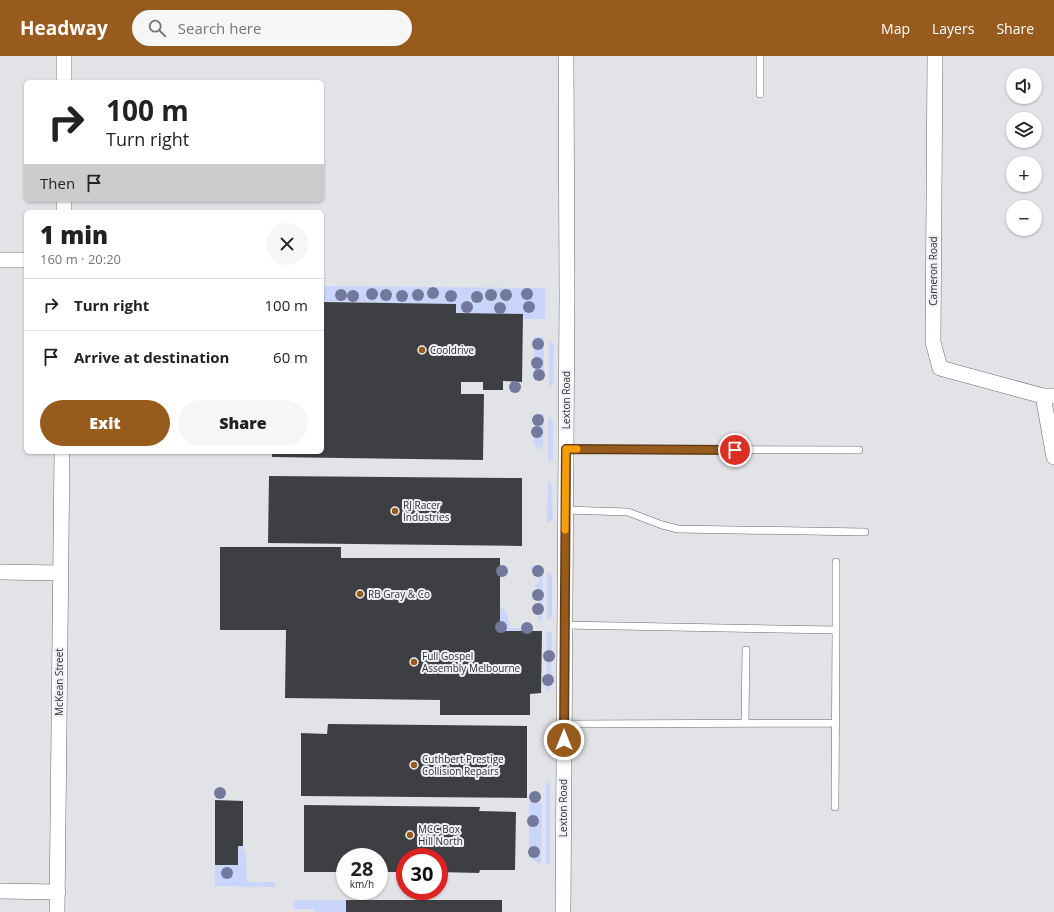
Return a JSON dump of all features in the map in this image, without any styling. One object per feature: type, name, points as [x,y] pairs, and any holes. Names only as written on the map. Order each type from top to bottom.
[{"type":"street","points":[[64,56],[64,80]]},
{"type":"street","name":"Lexton Road","points":[[563,912],[567,297],[566,56]]},
{"type":"street","name":"Cameron Road","points":[[935,56],[933,342],[940,368],[1048,396]]},
{"type":"street","points":[[0,260],[24,260]]},
{"type":"street","points":[[1048,396],[1054,457]]},
{"type":"street","name":"McKean Street","points":[[57,912],[62,454]]},
{"type":"street","points":[[0,572],[60,573]]},
{"type":"street","points":[[0,892],[58,892]]},
{"type":"lane","points":[[760,56],[760,94]]},
{"type":"lane","points":[[566,449],[859,450]]},
{"type":"lane","points":[[566,510],[628,512],[662,525],[678,529],[865,532]]},
{"type":"lane","points":[[835,807],[836,562]]},
{"type":"lane","points":[[564,625],[836,630]]},
{"type":"lane","points":[[745,723],[746,650]]},
{"type":"lane","points":[[564,724],[836,723]]},
{"type":"shaded area","points":[[324,286],[545,288],[545,319],[522,319],[522,314],[456,313],[456,304],[324,302]]},
{"type":"shaded area","points":[[534,337],[544,337],[544,380],[534,374]]},
{"type":"shaded area","points":[[549,340],[554,344],[553,383],[549,388]]},
{"type":"shaded area","points":[[535,414],[544,414],[543,450],[534,445]]},
{"type":"shaded area","points":[[548,416],[553,420],[553,459],[548,462]]},
{"type":"shaded area","points":[[548,481],[552,484],[553,520],[547,523]]},
{"type":"shaded area","points":[[530,567],[543,567],[542,623],[537,618],[541,614],[535,607],[540,602],[535,597],[541,592],[535,586],[540,580]]},
{"type":"shaded area","points":[[547,571],[552,575],[552,618],[547,620]]},
{"type":"shaded area","points":[[500,605],[508,616],[509,628],[522,628],[526,623],[534,631],[500,631]]},
{"type":"shaded area","points":[[547,630],[552,634],[551,688],[546,692]]},
{"type":"shaded area","points":[[550,782],[550,864],[546,864],[546,784]]},
{"type":"shaded area","points":[[529,802],[542,803],[541,865],[529,857]]},
{"type":"shaded area","points":[[238,846],[243,846],[246,854],[247,882],[273,882],[276,887],[215,886],[215,865],[238,865]]},
{"type":"shaded area","points":[[298,900],[346,900],[346,912],[314,912],[313,909],[293,909],[293,903]]},
{"type":"building","name":"Cooldrive","points":[[324,302],[456,304],[456,313],[523,314],[522,382],[503,381],[503,390],[483,390],[483,382],[461,382],[461,394],[484,394],[483,460],[272,457],[272,454],[324,454]]},
{"type":"building","name":"RJ Racer Industries","points":[[269,476],[522,478],[522,546],[268,543]]},
{"type":"building","points":[[220,547],[341,547],[341,558],[500,558],[500,631],[542,631],[541,693],[530,694],[530,715],[440,715],[440,700],[285,698],[286,630],[220,630]]},
{"type":"building","name":"Cuthbert Prestige Collision Repairs","points":[[328,724],[527,726],[527,798],[301,796],[301,733],[327,734]]},
{"type":"building","points":[[215,800],[243,801],[243,846],[238,846],[238,865],[215,865]]},
{"type":"building","name":"MCC Box Hill North","points":[[304,805],[480,807],[479,811],[516,812],[515,870],[480,870],[479,873],[448,872],[448,848],[396,848],[396,872],[388,872],[388,848],[336,848],[336,872],[304,872]]},
{"type":"building","points":[[346,900],[502,900],[502,912],[346,912]]},
{"type":"slow traffic","points":[[565,530],[566,449],[577,449]]},
{"type":"place","name":"Cooldrive","points":[[422,350]]},
{"type":"place","name":"RJ Racer Industries","points":[[395,511]]},
{"type":"place","name":"RB Gray & Co","points":[[360,594]]},
{"type":"place","name":"Full Gospel Assembly Melbourne","points":[[414,662]]},
{"type":"place","name":"Cuthbert Prestige Collision Repairs","points":[[414,765]]},
{"type":"place","name":"MCC Box Hill North","points":[[410,835]]},
{"type":"route","points":[[564,740],[566,449],[735,450]]}]
